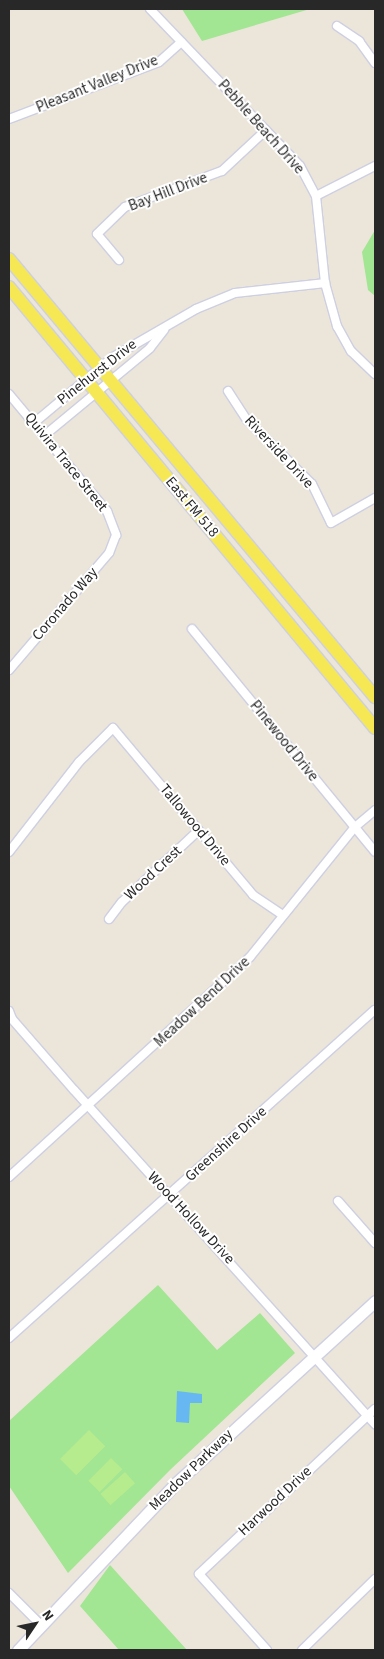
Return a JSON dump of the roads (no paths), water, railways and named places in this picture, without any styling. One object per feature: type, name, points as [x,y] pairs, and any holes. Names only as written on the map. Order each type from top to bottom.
[{"type":"main road","name":"East FM 518","points":[[9,259],[375,697]]},
{"type":"main road","name":"East FM 518","points":[[9,287],[375,728]]},
{"type":"street","name":"Pebble Beach Drive","points":[[150,9],[300,166],[316,196],[325,283],[337,326],[352,351],[375,374]]},
{"type":"street","points":[[337,26],[359,42],[375,63]]},
{"type":"street","name":"Pleasant Valley Drive","points":[[9,119],[158,62],[181,42]]},
{"type":"street","name":"Bay Hill Drive","points":[[119,260],[97,234],[124,207],[222,171],[266,130]]},
{"type":"street","points":[[316,196],[375,166]]},
{"type":"street","name":"Pinehurst Drive","points":[[34,423],[99,368],[139,339],[164,330],[196,309],[235,293],[325,283]]},
{"type":"street","name":"Pinehurst Drive","points":[[45,435],[150,348],[164,330]]},
{"type":"street","name":"Riverside Drive","points":[[228,391],[247,420],[312,484],[330,523],[375,498]]},
{"type":"street","name":"Quivira Trace Street","points":[[9,394],[107,511],[116,535]]},
{"type":"street","name":"Coronado Way","points":[[9,670],[109,553],[116,535]]},
{"type":"street","name":"Pinewood Drive","points":[[192,629],[375,852]]},
{"type":"street","name":"Tallowood Drive","points":[[9,852],[79,762],[113,728],[254,894],[283,915]]},
{"type":"street","name":"Meadow Bend Drive","points":[[9,1177],[250,957],[355,828],[375,810]]},
{"type":"street","name":"Wood Crest","points":[[109,919],[122,902],[199,830]]},
{"type":"street","name":"Greenshire Drive","points":[[9,1338],[375,1010]]},
{"type":"street","name":"Wood Hollow Drive","points":[[9,1011],[12,1019],[88,1106],[375,1424]]},
{"type":"street","points":[[338,1202],[375,1243]]},
{"type":"street","name":"Meadow Parkway","points":[[18,1650],[177,1482],[375,1300]]},
{"type":"street","name":"Harwood Drive","points":[[267,1650],[199,1574],[375,1409]]},
{"type":"street","points":[[302,1650],[375,1579]]},
{"type":"street","points":[[9,1594],[41,1625]]},
{"type":"water","points":[[177,1391],[202,1394],[202,1403],[190,1403],[189,1423],[176,1422]]}]
